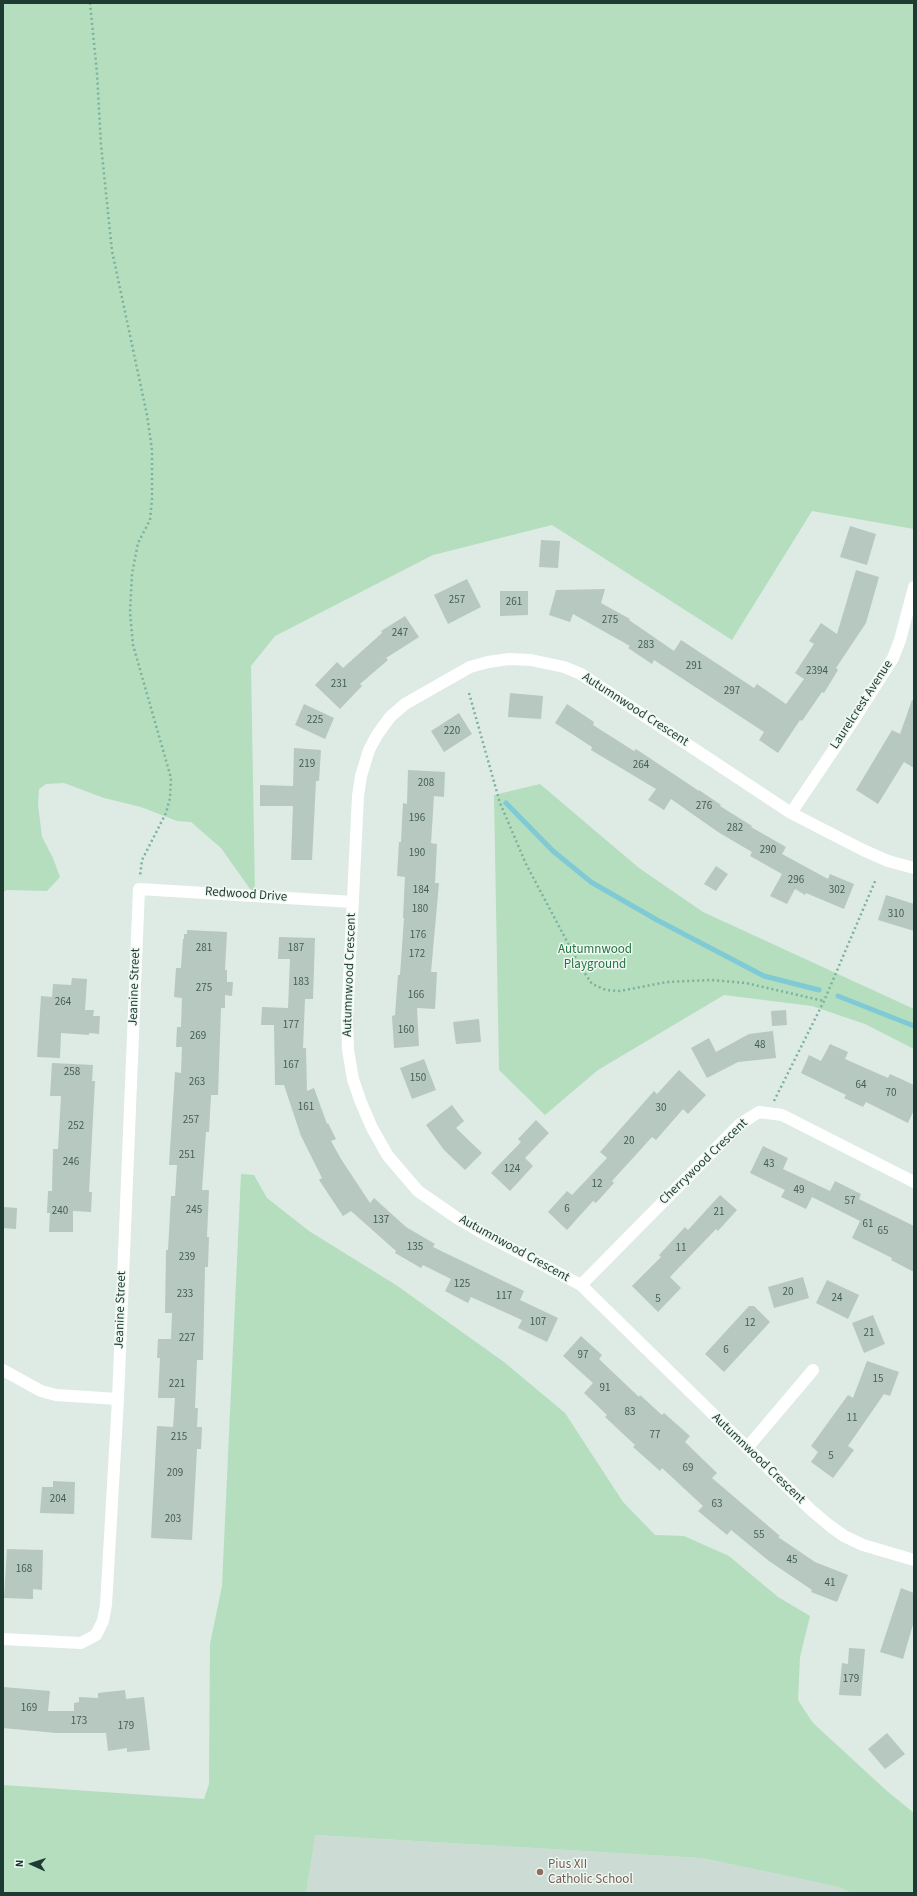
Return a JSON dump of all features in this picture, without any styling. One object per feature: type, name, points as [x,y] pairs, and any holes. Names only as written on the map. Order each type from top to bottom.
[{"type":"street","name":"Laurelcrest Avenue","points":[[791,813],[853,721],[893,658],[900,640],[914,587]]},
{"type":"street","name":"Autumnwood Crescent","points":[[914,868],[888,861],[863,850],[791,813],[581,674],[564,667],[531,660],[509,659],[488,662],[470,667],[405,704],[390,718],[377,735],[369,750],[361,776],[358,796],[347,1021],[348,1050],[353,1079],[360,1100],[372,1128],[388,1156],[418,1191],[436,1204],[488,1236],[581,1285],[811,1510],[844,1536],[870,1547],[914,1560]]},
{"type":"street","name":"Redwood Drive","points":[[139,889],[353,902]]},
{"type":"street","name":"Jeanine Street","points":[[3,1639],[80,1643],[96,1635],[103,1621],[106,1605],[118,1399],[139,889]]},
{"type":"street","name":"Cherrywood Crescent","points":[[581,1285],[740,1124],[758,1112],[768,1112]]},
{"type":"street","points":[[768,1112],[782,1115],[914,1182]]},
{"type":"street","points":[[3,1370],[41,1391],[51,1394],[118,1399]]},
{"type":"street","points":[[747,1448],[813,1370]]},
{"type":"path","points":[[90,3],[97,73],[101,145],[112,251],[147,415],[152,450],[152,499],[150,520],[138,543],[132,574],[130,612],[133,645],[171,778],[170,798],[166,813],[142,860],[139,889]]},
{"type":"path","points":[[469,693],[500,803],[526,864],[580,966],[592,984],[606,990],[620,991],[667,982],[711,980],[746,984],[824,1001]]},
{"type":"path","points":[[768,1112],[824,1001],[876,879]]},
{"type":"shaded area","name":"Pius XII Catholic School","points":[[314,1835],[702,1858],[839,1887],[851,1893],[306,1893]]},
{"type":"green space","points":[[3,3],[914,3],[914,529],[812,511],[732,640],[552,525],[433,555],[275,636],[251,666],[255,896],[221,848],[191,822],[177,821],[141,807],[104,798],[64,783],[46,784],[39,789],[38,805],[42,837],[53,858],[60,877],[47,891],[7,890],[3,892]]},
{"type":"green space","name":"Autumnwood Playground","points":[[540,784],[639,868],[703,912],[914,1009],[914,1049],[865,1024],[812,1006],[724,995],[598,1070],[545,1115],[499,1070],[494,795]]},
{"type":"green space","points":[[241,1174],[254,1175],[267,1198],[309,1231],[396,1285],[504,1362],[565,1413],[623,1502],[655,1535],[684,1536],[729,1556],[778,1597],[810,1616],[800,1657],[798,1700],[813,1723],[887,1791],[914,1813],[914,1893],[851,1893],[839,1887],[702,1858],[315,1835],[306,1893],[3,1893],[3,1785],[204,1799],[209,1784],[210,1644],[222,1586]]},
{"type":"building","points":[[850,526],[876,534],[867,565],[840,557]]},
{"type":"building","points":[[541,540],[560,541],[558,568],[539,567]]},
{"type":"building","points":[[856,570],[879,577],[866,623],[836,668],[838,670],[824,693],[822,692],[802,721],[800,720],[778,753],[759,740],[764,732],[654,660],[652,664],[628,648],[630,646],[573,614],[570,622],[549,615],[556,590],[605,589],[601,603],[630,619],[629,620],[674,651],[681,640],[754,688],[757,684],[786,704],[804,679],[795,673],[814,644],[809,641],[821,623],[837,634]]},
{"type":"building","points":[[467,579],[481,607],[448,624],[434,595]]},
{"type":"building","points":[[500,591],[528,591],[528,615],[500,616]]},
{"type":"building","points":[[405,616],[419,637],[386,658],[388,660],[360,684],[362,686],[340,709],[315,685],[337,662],[343,668],[382,633],[381,631]]},
{"type":"building","points":[[510,693],[543,696],[541,719],[508,717]]},
{"type":"building","points":[[912,700],[914,700],[914,768],[904,762],[878,804],[856,790],[892,730],[900,734]]},
{"type":"building","points":[[304,704],[334,718],[325,739],[295,725]]},
{"type":"building","points":[[567,704],[594,722],[593,725],[634,751],[636,749],[699,790],[721,805],[720,806],[752,826],[751,827],[786,847],[782,854],[828,879],[830,874],[854,884],[844,909],[806,893],[805,895],[795,889],[787,904],[770,896],[782,874],[750,856],[752,852],[718,832],[671,799],[664,810],[648,800],[656,789],[591,750],[592,747],[555,723]]},
{"type":"building","points":[[459,713],[472,734],[444,752],[431,731]]},
{"type":"building","points":[[294,748],[321,750],[319,781],[316,781],[312,860],[291,860],[293,806],[260,806],[260,785],[293,786]]},
{"type":"building","points":[[408,770],[445,772],[444,797],[434,796],[431,843],[437,844],[435,883],[439,883],[431,972],[437,972],[435,1009],[417,1008],[419,1046],[394,1048],[392,1016],[395,1015],[398,975],[400,975],[405,877],[397,876],[399,842],[401,842],[403,803],[407,804]]},
{"type":"building","points":[[716,866],[728,874],[716,891],[704,884]]},
{"type":"building","points":[[886,895],[914,904],[914,931],[878,920]]},
{"type":"building","points":[[187,930],[227,932],[225,970],[227,970],[227,982],[233,982],[232,996],[225,995],[225,1008],[221,1008],[218,1095],[211,1095],[209,1132],[206,1132],[202,1190],[209,1190],[207,1237],[209,1237],[208,1267],[205,1267],[203,1360],[197,1360],[195,1408],[198,1408],[197,1427],[202,1427],[201,1449],[197,1449],[192,1540],[151,1538],[157,1426],[173,1427],[175,1398],[158,1398],[160,1358],[157,1358],[158,1339],[171,1339],[172,1313],[165,1313],[166,1250],[168,1250],[171,1196],[175,1196],[177,1165],[169,1165],[175,1072],[181,1073],[182,1047],[176,1047],[177,1027],[181,1027],[182,998],[174,997],[176,968],[181,968],[183,939],[184,934],[187,934]]},
{"type":"building","points":[[279,937],[315,938],[313,999],[305,999],[303,1048],[306,1048],[307,1091],[314,1088],[327,1124],[328,1123],[336,1139],[331,1141],[370,1203],[374,1198],[406,1227],[435,1244],[433,1247],[524,1291],[520,1300],[558,1318],[547,1342],[518,1328],[522,1320],[471,1297],[468,1303],[445,1291],[451,1279],[423,1265],[421,1268],[395,1253],[396,1251],[351,1211],[343,1216],[319,1180],[322,1178],[301,1136],[284,1085],[275,1085],[274,1025],[261,1025],[262,1007],[288,1008],[290,959],[278,959]]},
{"type":"building","points":[[72,978],[87,979],[85,1010],[94,1010],[93,1016],[100,1016],[99,1034],[89,1033],[89,1035],[61,1033],[60,1058],[37,1057],[41,996],[52,997],[53,984],[71,985]]},
{"type":"building","points":[[786,1010],[787,1025],[772,1026],[771,1011]]},
{"type":"building","points":[[479,1019],[481,1042],[456,1044],[453,1022]]},
{"type":"building","points":[[773,1031],[776,1058],[738,1062],[707,1078],[691,1048],[709,1038],[716,1052],[749,1034]]},
{"type":"building","points":[[830,1044],[848,1052],[845,1059],[888,1078],[890,1074],[914,1085],[914,1110],[908,1123],[866,1102],[863,1107],[844,1098],[846,1095],[801,1073],[809,1055],[821,1061]]},
{"type":"building","points":[[424,1059],[436,1090],[412,1099],[400,1068]]},
{"type":"building","points":[[52,1063],[93,1065],[92,1081],[95,1081],[89,1192],[92,1192],[91,1212],[73,1211],[73,1232],[49,1232],[50,1213],[47,1213],[48,1191],[52,1191],[53,1149],[58,1149],[61,1096],[50,1096]]},
{"type":"building","points":[[679,1070],[706,1095],[688,1114],[683,1109],[656,1140],[652,1137],[612,1181],[614,1183],[596,1203],[593,1201],[567,1230],[548,1212],[567,1191],[572,1195],[607,1158],[600,1152],[654,1091],[657,1094]]},
{"type":"building","points":[[452,1105],[464,1121],[456,1128],[482,1153],[465,1170],[444,1150],[426,1125]]},
{"type":"building","points":[[536,1120],[549,1133],[525,1158],[533,1166],[510,1191],[491,1173],[521,1142],[518,1139]]},
{"type":"building","points":[[763,1146],[788,1158],[783,1169],[830,1191],[835,1181],[861,1194],[859,1199],[914,1226],[914,1272],[891,1260],[892,1258],[852,1238],[860,1221],[812,1197],[806,1209],[781,1197],[785,1190],[750,1173]]},
{"type":"building","points":[[720,1195],[737,1210],[718,1231],[716,1229],[670,1277],[681,1288],[658,1312],[632,1286],[661,1257],[659,1255],[685,1227],[688,1230]]},
{"type":"building","points":[[3,1207],[17,1208],[16,1229],[3,1228]]},
{"type":"building","points":[[803,1277],[809,1298],[774,1308],[768,1287]]},
{"type":"building","points":[[827,1280],[859,1295],[848,1319],[816,1303]]},
{"type":"building","points":[[749,1306],[754,1306],[770,1322],[724,1372],[705,1354]]},
{"type":"building","points":[[873,1315],[885,1344],[864,1353],[852,1323]]},
{"type":"building","points":[[581,1336],[602,1355],[599,1359],[639,1397],[640,1395],[662,1415],[664,1413],[690,1436],[685,1442],[717,1473],[712,1478],[780,1536],[778,1537],[815,1562],[848,1575],[837,1602],[811,1592],[812,1590],[769,1561],[731,1530],[727,1535],[698,1511],[703,1506],[662,1468],[660,1471],[633,1447],[635,1445],[605,1417],[607,1415],[584,1393],[593,1383],[563,1356]]},
{"type":"building","points":[[867,1361],[899,1372],[890,1396],[884,1394],[848,1446],[854,1450],[833,1478],[811,1462],[818,1452],[811,1446],[848,1395],[853,1398]]},
{"type":"building","points":[[53,1481],[75,1482],[74,1514],[40,1513],[42,1487],[53,1487]]},
{"type":"building","points":[[7,1549],[43,1550],[42,1590],[33,1589],[33,1599],[4,1598]]},
{"type":"building","points":[[901,1588],[914,1593],[914,1621],[903,1659],[880,1652]]},
{"type":"building","points":[[849,1648],[865,1649],[861,1696],[839,1695],[842,1663],[848,1664]]},
{"type":"building","points":[[3,1687],[50,1691],[48,1711],[74,1711],[74,1703],[79,1702],[79,1697],[98,1698],[98,1693],[125,1690],[126,1699],[144,1697],[150,1750],[127,1752],[127,1748],[108,1751],[106,1733],[56,1733],[3,1728]]},
{"type":"building","points":[[887,1733],[905,1754],[885,1769],[868,1749]]},
{"type":"waterway","points":[[506,803],[553,851],[591,882],[657,920],[764,976],[819,990]]},
{"type":"waterway","points":[[838,996],[914,1026]]},
{"type":"place","name":"Pius XII Catholic School","points":[[540,1872]]}]
